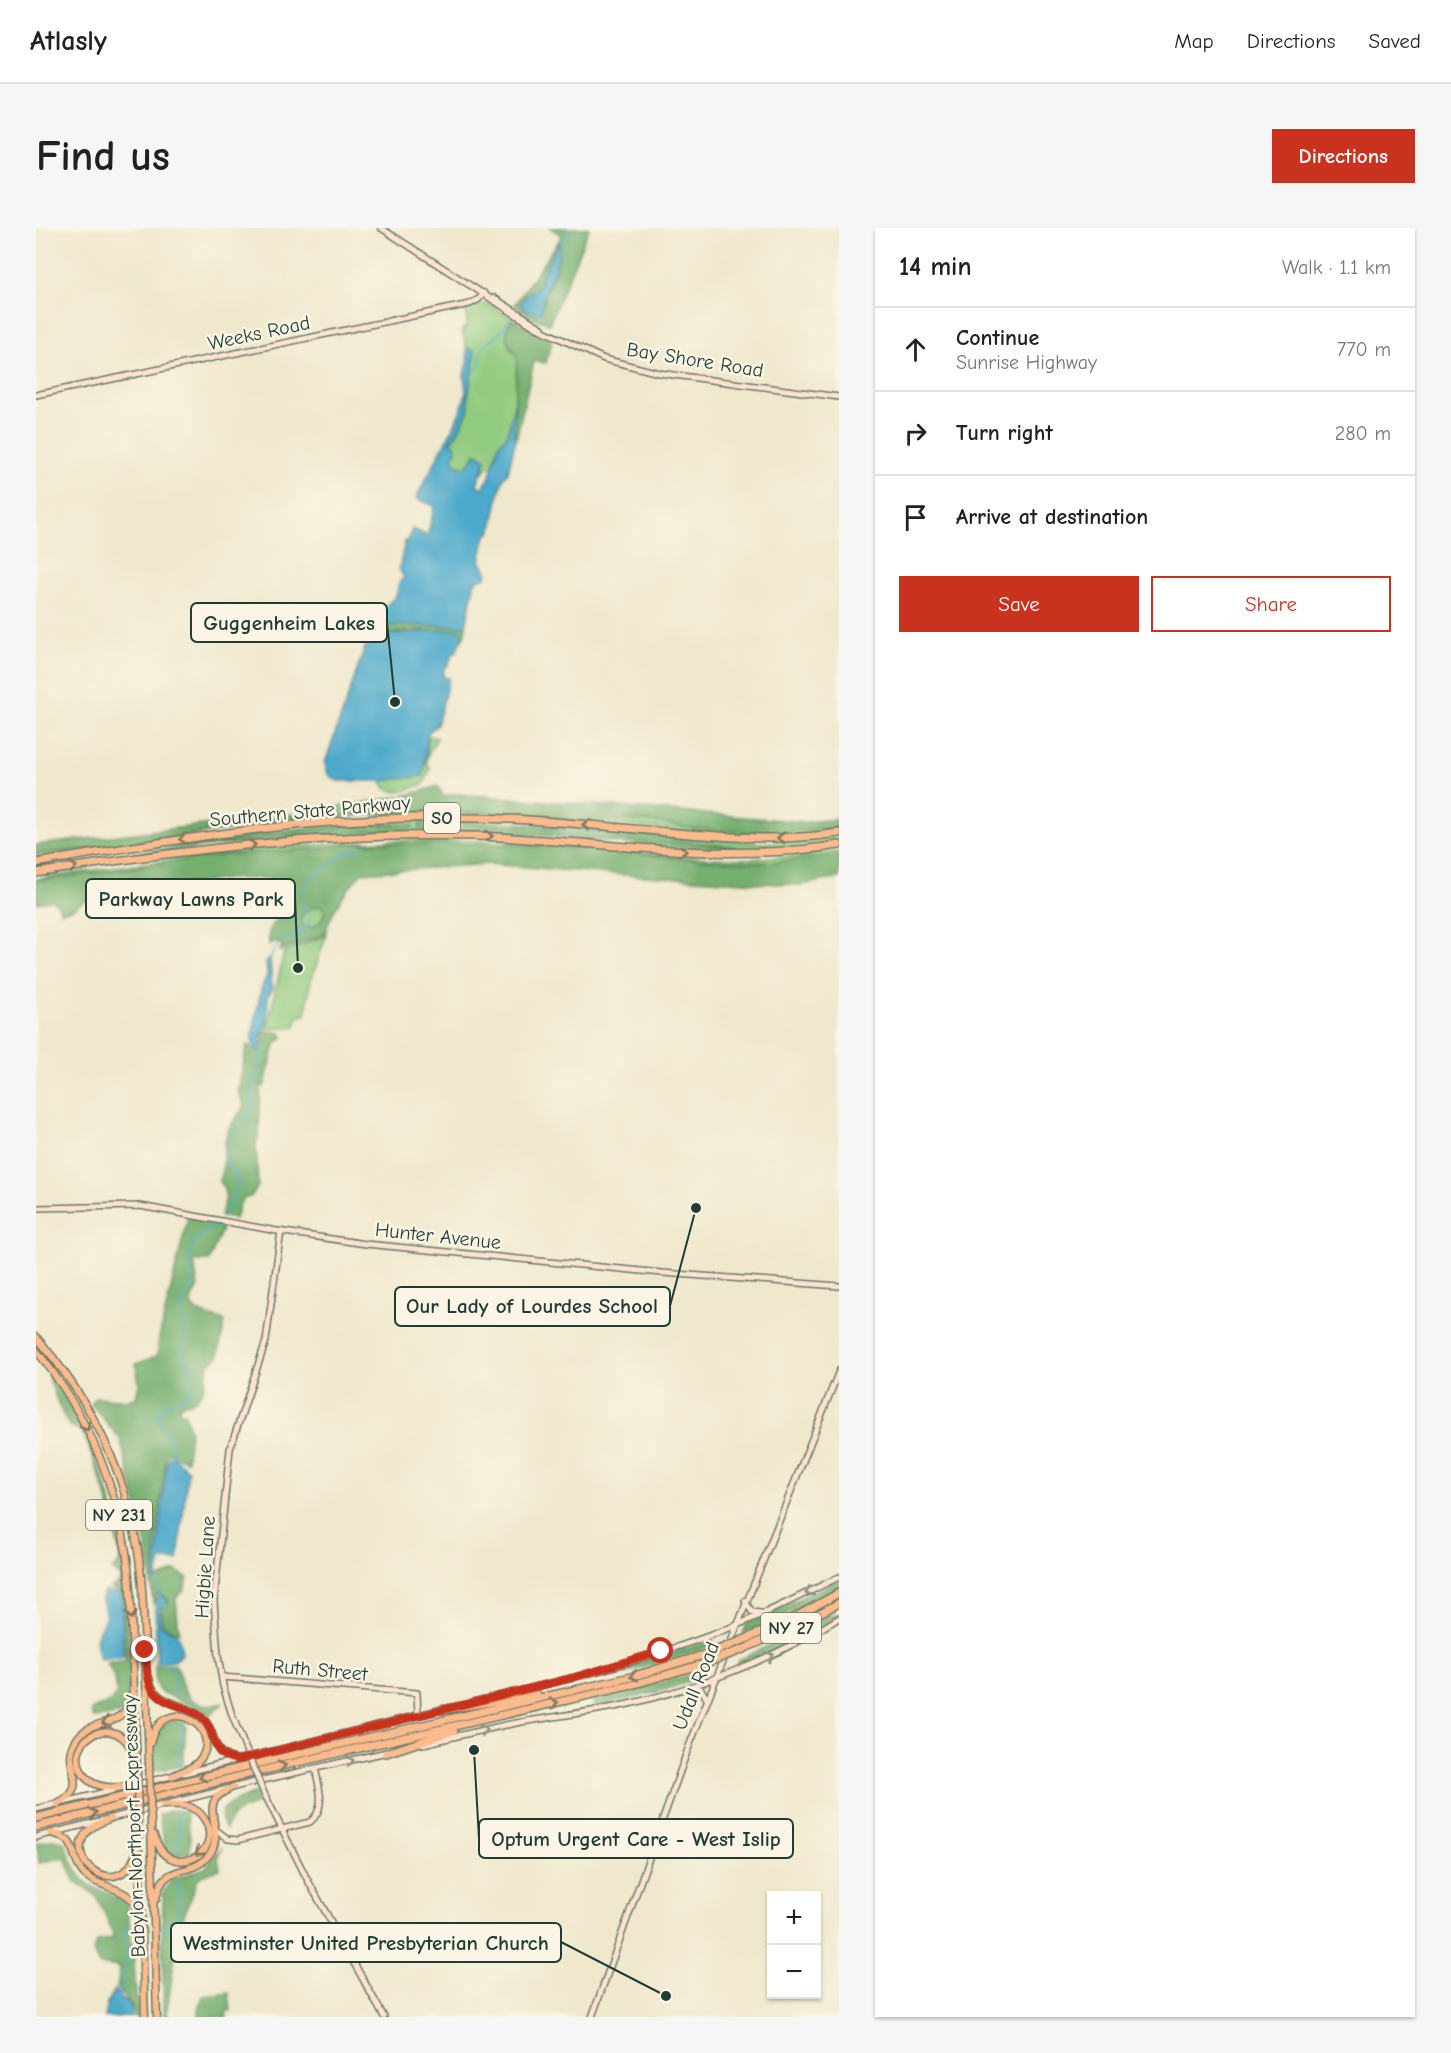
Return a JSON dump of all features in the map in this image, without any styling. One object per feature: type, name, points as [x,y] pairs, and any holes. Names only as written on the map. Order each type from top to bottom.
[{"type":"highway","name":"Southern State Parkway","points":[[36,863],[266,828],[398,818],[516,819],[737,838],[789,838],[839,833]]},
{"type":"highway","name":"Southern State Parkway","points":[[36,873],[193,851],[373,836],[511,837],[729,854],[782,852],[839,845]]},
{"type":"highway","name":"NY 27","points":[[36,1818],[267,1761],[651,1672],[746,1639],[839,1593]]},
{"type":"highway","name":"NY 27","points":[[36,1827],[282,1766],[637,1684],[741,1650],[839,1603]]},
{"type":"highway","points":[[441,1710],[536,1694],[566,1692]]},
{"type":"highway","points":[[386,1753],[502,1715]]},
{"type":"main road","name":"Babylon-Northport Expressway","points":[[36,1337],[61,1368],[84,1403],[104,1440],[120,1479],[132,1519],[140,1560],[157,2017]]},
{"type":"main road","name":"Babylon-Northport Expressway","points":[[36,1350],[80,1415],[98,1452],[121,1522],[128,1563],[145,2017]]},
{"type":"main road","points":[[145,1650],[150,1683],[156,1694],[200,1716],[208,1725],[219,1752],[238,1760]]},
{"type":"main road","points":[[58,1804],[68,1799],[74,1790],[75,1781],[71,1758],[76,1740],[87,1729],[114,1720],[124,1713],[130,1701],[133,1677]]},
{"type":"main road","points":[[148,1754],[154,1730],[164,1720],[183,1716],[190,1718],[198,1725],[206,1740],[203,1755],[195,1765],[172,1776]]},
{"type":"main road","points":[[130,1786],[106,1787],[91,1782],[85,1777],[80,1767],[80,1749],[92,1735],[111,1731],[121,1735],[129,1743],[136,1767]]},
{"type":"main road","points":[[154,1911],[158,1888],[162,1880],[169,1874],[195,1866],[206,1858],[215,1845],[214,1803],[218,1796],[233,1787]]},
{"type":"main road","points":[[151,1826],[159,1848],[171,1859],[190,1860],[205,1848],[209,1831],[205,1819],[184,1805],[163,1805]]},
{"type":"main road","points":[[111,1818],[92,1828],[83,1839],[82,1855],[92,1871],[108,1876],[123,1873],[133,1862],[139,1840]]},
{"type":"main road","points":[[51,1833],[64,1836],[69,1841],[79,1866],[87,1876],[123,1892],[132,1899],[138,1910],[143,1948]]},
{"type":"street","name":"Bay Shore Road","points":[[381,228],[551,334],[593,355],[645,370],[839,397]]},
{"type":"street","name":"Weeks Road","points":[[36,395],[470,304],[484,293]]},
{"type":"street","name":"Hunter Avenue","points":[[36,1208],[140,1206],[366,1244],[476,1256],[839,1286]]},
{"type":"street","name":"Higbie Lane","points":[[281,1231],[266,1341],[230,1449],[214,1601],[218,1656],[230,1708],[263,1791],[331,1922],[384,2017]]},
{"type":"street","name":"Udall Road","points":[[592,2017],[707,1699],[839,1371]]},
{"type":"street","points":[[36,1809],[583,1675],[680,1646],[736,1626],[839,1577]]},
{"type":"street","points":[[745,1601],[753,1612],[766,1612]]},
{"type":"street","points":[[36,1837],[315,1768],[516,1723],[622,1705],[716,1678],[787,1648],[839,1618]]},
{"type":"street","name":"Ruth Street","points":[[222,1677],[417,1693],[418,1715]]},
{"type":"street","points":[[690,1686],[701,1689],[707,1699]]},
{"type":"street","points":[[216,1830],[225,1838],[243,1840],[305,1825],[318,1814],[321,1798],[315,1768]]},
{"type":"green space","points":[[551,228],[589,228],[549,324],[534,318],[516,307],[515,304],[562,236]],"holes":[[[560,242],[555,273],[545,293],[544,303],[526,296],[539,286],[541,277]]]},
{"type":"green space","points":[[489,304],[513,319],[508,326],[509,347],[517,356],[512,422],[506,436],[499,444],[493,466],[489,466],[483,472],[486,459],[477,453],[464,467],[455,463],[453,457],[456,451],[450,442],[458,432],[469,409],[468,396],[475,354],[467,349],[462,330],[467,325],[466,309]]},
{"type":"green space","points":[[513,319],[552,342],[546,363],[534,361],[517,435],[514,436],[517,356],[507,338],[507,329]]},
{"type":"green space","points":[[380,617],[382,623],[390,625],[466,626],[465,634],[461,642],[462,634],[432,630],[400,632],[380,637],[383,630],[376,620]]},
{"type":"green space","points":[[428,736],[437,738],[428,754],[426,764],[430,768],[424,784],[400,792],[385,787],[381,781],[425,764]]},
{"type":"green space","points":[[438,786],[443,796],[457,794],[806,822],[839,819],[839,827],[767,833],[693,828],[646,821],[579,819],[512,813],[408,812],[346,815],[36,853],[36,845],[296,814],[385,799]]},
{"type":"green space","points":[[408,812],[512,813],[579,819],[646,821],[693,828],[767,833],[839,827],[839,829],[797,834],[737,835],[482,814],[396,814],[267,825],[36,857],[37,853],[237,828],[322,818]]},
{"type":"green space","points":[[423,821],[507,822],[761,843],[839,836],[839,843],[769,848],[671,848],[508,833],[436,832],[304,839],[128,855],[174,847],[174,844],[308,827]]},
{"type":"green space","points":[[419,824],[584,830],[736,847],[420,829]]},
{"type":"green space","points":[[363,825],[412,825],[413,828],[273,838],[153,854],[133,853],[260,835]]},
{"type":"green space","points":[[405,840],[501,841],[708,858],[749,859],[839,851],[839,855],[768,863],[683,859],[614,851],[514,845],[357,843],[327,848],[137,866],[36,881],[36,879],[92,870],[226,853],[315,845]]},
{"type":"green space","points":[[357,843],[514,845],[614,851],[683,859],[768,863],[839,855],[839,878],[801,885],[488,864],[361,873],[339,902],[325,934],[280,951],[282,945],[275,941],[269,945],[269,930],[288,911],[286,900],[270,885],[269,878],[227,879],[156,888],[84,901],[72,909],[60,912],[59,906],[52,900],[36,903],[36,881],[226,855],[327,848]],"holes":[[[320,906],[325,910],[322,920],[313,927],[305,927],[301,923],[302,914],[313,907]]]},
{"type":"green space","points":[[320,906],[325,910],[322,920],[313,927],[305,927],[301,923],[302,914],[313,907]]},
{"type":"green space","points":[[326,935],[310,984],[306,1015],[297,1017],[296,1027],[267,1029],[284,952]]},
{"type":"green space","points":[[262,1031],[281,1033],[283,1037],[275,1045],[264,1087],[261,1083],[259,1134],[256,1143],[258,1186],[251,1197],[241,1201],[235,1219],[220,1216],[226,1197],[219,1179],[223,1168],[226,1137],[244,1106],[238,1091],[247,1045],[258,1051],[263,1044]]},
{"type":"green space","points":[[188,1217],[224,1224],[209,1261],[194,1261],[198,1287],[191,1305],[199,1313],[225,1321],[218,1356],[209,1364],[204,1387],[196,1400],[180,1405],[179,1411],[185,1414],[190,1431],[187,1460],[169,1453],[166,1456],[155,1550],[154,1581],[175,1570],[188,1578],[184,1590],[176,1598],[179,1633],[162,1624],[162,1608],[168,1606],[167,1598],[158,1593],[153,1603],[148,1556],[140,1516],[120,1439],[91,1404],[95,1397],[127,1400],[136,1398],[139,1384],[136,1364],[157,1356],[159,1338]]},
{"type":"green space","points":[[48,1374],[60,1388],[85,1432],[98,1461],[108,1491],[121,1552],[130,1679],[128,1697],[123,1710],[109,1717],[93,1718],[91,1710],[111,1702],[117,1694],[115,1679],[107,1663],[125,1662],[123,1592],[110,1588],[117,1584],[121,1577],[112,1570],[119,1563],[119,1553],[108,1500],[94,1461],[82,1433],[67,1422]]},
{"type":"green space","points":[[839,1580],[839,1587],[743,1634],[747,1623]]},
{"type":"green space","points":[[835,1613],[838,1615],[790,1644],[765,1656],[738,1664],[737,1661]]},
{"type":"green space","points":[[713,1640],[713,1645],[703,1649],[622,1674],[568,1685]]},
{"type":"green space","points":[[155,1665],[175,1665],[186,1693],[195,1701],[207,1705],[222,1704],[211,1715],[159,1691],[155,1681]]},
{"type":"green space","points":[[706,1671],[696,1678],[669,1689],[595,1707],[593,1701]]},
{"type":"green space","points":[[175,1720],[186,1725],[183,1766],[154,1771],[153,1747],[156,1734],[166,1724]]},
{"type":"green space","points":[[256,1793],[261,1801],[236,1813],[226,1829],[222,1821],[224,1809],[235,1801]]},
{"type":"green space","points":[[172,1810],[186,1811],[190,1837],[189,1854],[175,1855],[166,1852],[159,1815]]},
{"type":"green space","points":[[56,1839],[65,1843],[76,1868],[85,1881],[127,1905],[138,2017],[135,2017],[130,2004],[117,1988],[120,1967],[99,1964],[93,1951],[98,1941],[113,1938],[109,1923],[96,1897],[74,1880],[65,1857],[39,1863],[37,1843]]},
{"type":"green space","points":[[222,1847],[218,1856],[220,1869],[198,1878],[184,1916],[175,1955],[168,2017],[164,2017],[163,1892],[173,1879],[205,1868]]},
{"type":"green space","points":[[229,1993],[231,2011],[226,2011],[227,2017],[199,2017],[203,1996]]},
{"type":"water","points":[[560,240],[557,262],[547,286],[541,312],[525,310],[520,303],[539,286],[541,277]]},
{"type":"water","points":[[467,349],[474,350],[475,354],[468,396],[469,409],[458,432],[450,441],[455,445],[456,451],[453,457],[455,464],[464,467],[470,463],[476,453],[486,459],[477,485],[482,488],[489,479],[499,444],[507,436],[515,401],[514,435],[517,435],[508,472],[503,479],[493,524],[490,533],[486,535],[480,561],[487,571],[486,577],[475,581],[466,626],[382,623],[380,617],[384,608],[396,596],[400,581],[404,578],[399,569],[405,541],[412,529],[428,534],[434,508],[433,505],[417,499],[418,494],[462,407],[466,393],[464,374],[468,364]]},
{"type":"water","points":[[460,630],[463,634],[456,653],[453,653],[448,666],[445,666],[443,677],[449,678],[437,725],[428,733],[423,776],[381,781],[337,781],[332,778],[327,772],[325,763],[365,647],[367,648],[371,640],[385,635]]},
{"type":"water","points":[[270,958],[272,990],[268,996],[267,1023],[260,1037],[262,1053],[253,1045],[252,1036],[261,989],[267,975],[266,963]]},
{"type":"water","points":[[173,1456],[188,1470],[178,1560],[161,1560],[157,1579],[154,1580],[167,1461]]},
{"type":"water","points":[[104,1591],[121,1593],[123,1656],[121,1658],[100,1659],[98,1652],[97,1636],[106,1616],[102,1599]]},
{"type":"water","points":[[160,1595],[169,1602],[160,1608],[160,1625],[177,1635],[182,1653],[175,1661],[157,1663],[155,1602]]},
{"type":"water","points":[[115,1990],[131,2007],[132,2017],[104,2017],[107,2003]]},
{"type":"waterway","points":[[560,242],[573,228]]},
{"type":"waterway","points":[[471,375],[479,364],[485,345],[501,332],[510,319]]},
{"type":"waterway","points":[[383,780],[385,791]]},
{"type":"waterway","points":[[377,811],[381,801]]},
{"type":"waterway","points":[[270,959],[279,942],[306,928],[309,921],[302,900],[302,891],[309,879],[346,853],[365,846]]},
{"type":"waterway","points":[[224,1215],[238,1185],[238,1180],[226,1160],[225,1151],[232,1135],[251,1108],[253,1085],[261,1063],[262,1049]]},
{"type":"waterway","points":[[173,1456],[172,1445],[158,1414],[166,1405],[189,1394],[193,1387],[193,1375],[183,1350],[182,1342],[186,1331],[181,1308],[184,1298],[193,1288],[190,1258],[192,1246],[201,1235],[220,1224]]},
{"type":"waterway","points":[[157,1580],[160,1595]]},
{"type":"waterway","points":[[169,1661],[168,1665],[176,1676],[173,1684],[178,1697]]},
{"type":"waterway","points":[[179,1766],[181,1725]]},
{"type":"waterway","points":[[179,1809],[179,1850]]},
{"type":"waterway","points":[[162,1929],[179,1924],[178,1881]]},
{"type":"waterway","points":[[120,1998],[128,1959],[124,1931],[126,1928],[133,1929]]},
{"type":"place","name":"Guggenheim Lakes","points":[[395,702]]},
{"type":"place","name":"Parkway Lawns Park","points":[[298,968]]},
{"type":"place","name":"Our Lady of Lourdes School","points":[[696,1208]]},
{"type":"place","name":"Optum Urgent Care - West Islip","points":[[474,1750]]},
{"type":"place","name":"Westminster United Presbyterian Church","points":[[666,1996]]},
{"type":"route","points":[[145,1650],[150,1683],[156,1694],[164,1700],[192,1711],[205,1720],[219,1752],[238,1760],[572,1678],[661,1651]]}]
